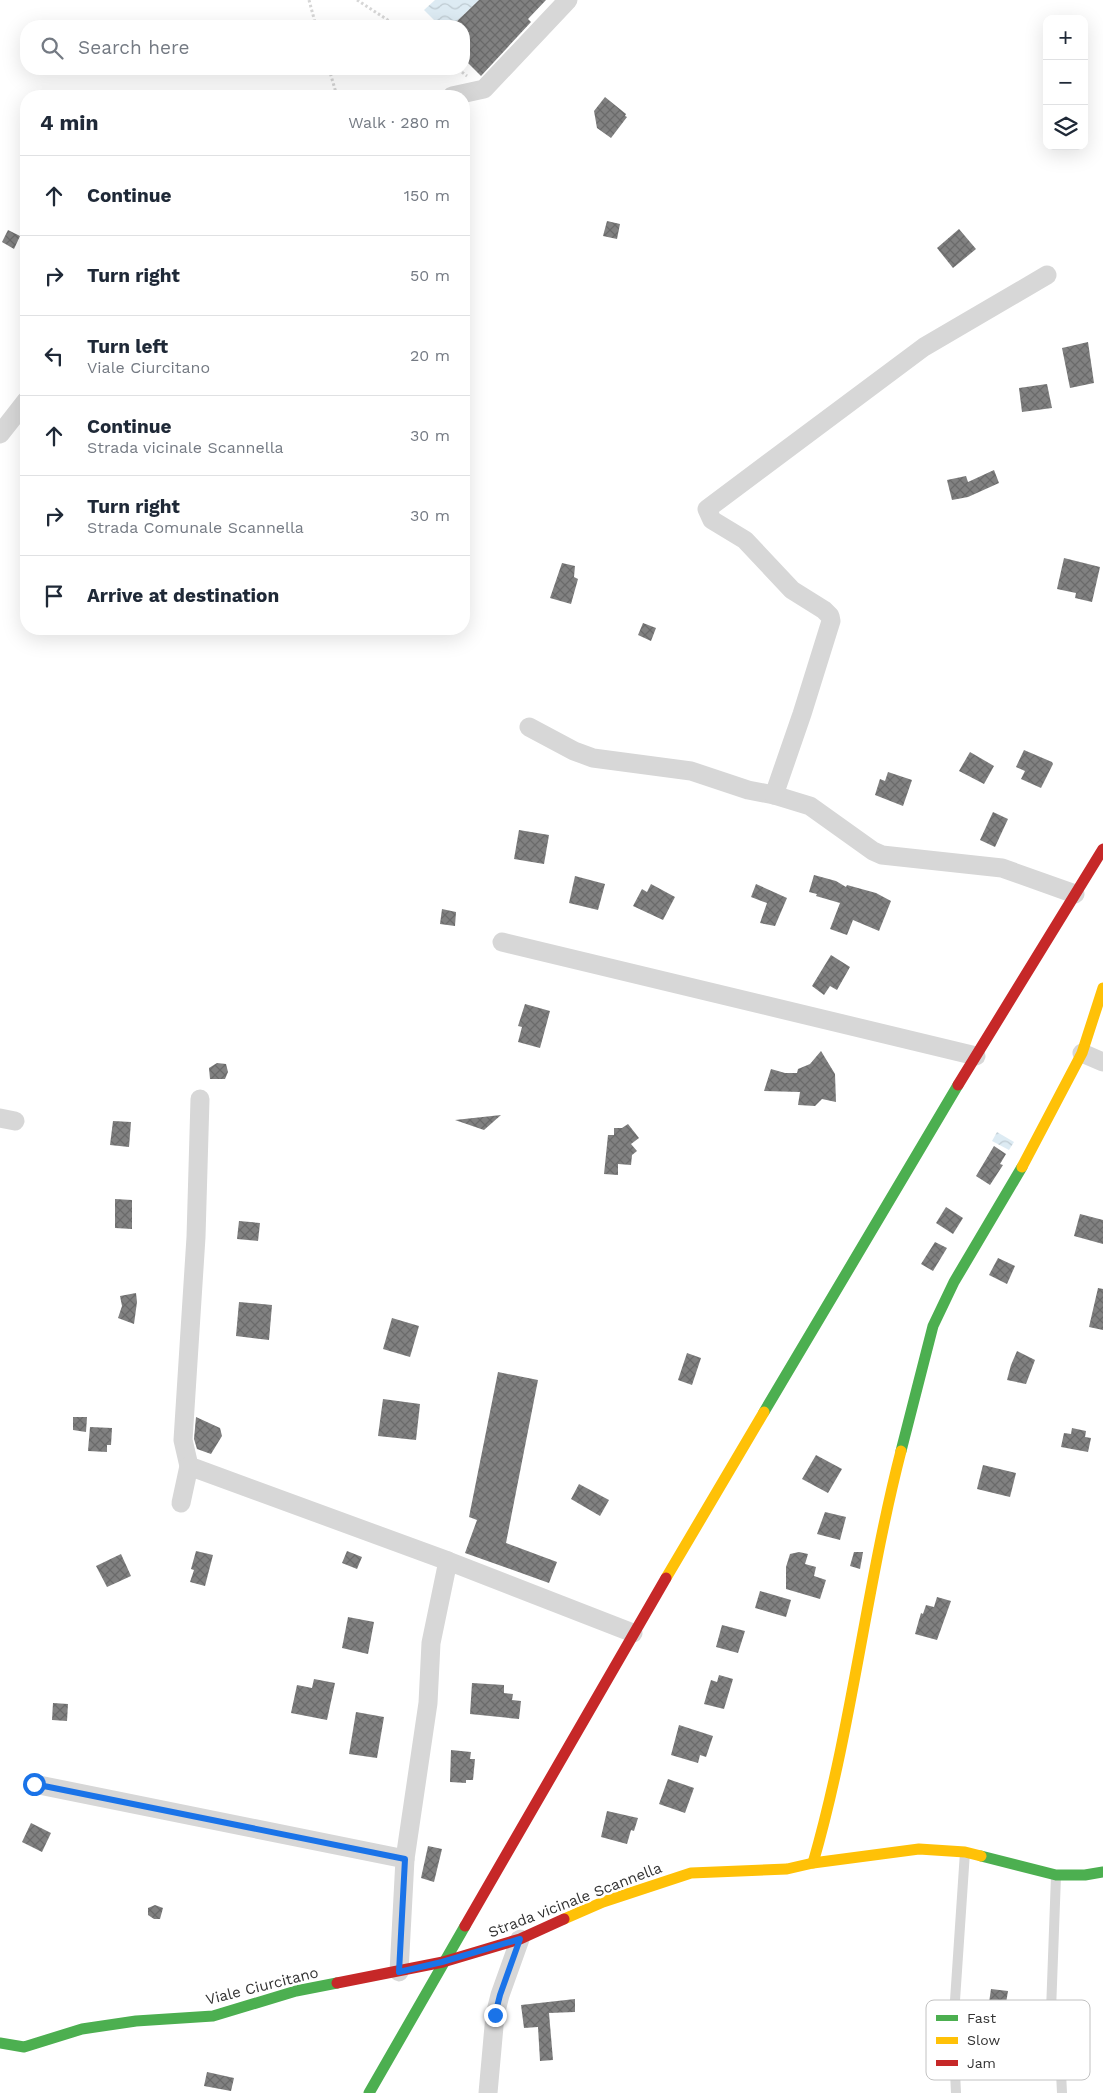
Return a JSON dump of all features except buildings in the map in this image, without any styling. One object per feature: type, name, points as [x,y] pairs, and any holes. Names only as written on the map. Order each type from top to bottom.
[{"type":"street","points":[[470,92],[484,89],[568,0]]},
{"type":"street","points":[[774,795],[802,714],[831,621],[830,616],[824,610],[792,590],[745,540],[712,520],[707,509],[924,347],[1047,275]]},
{"type":"street","points":[[0,434],[20,409]]},
{"type":"street","points":[[529,727],[574,751],[593,758],[691,771],[748,790],[774,795],[810,806],[873,851],[882,855],[1002,868],[1075,894]]},
{"type":"street","points":[[368,2093],[442,1962],[634,1633],[941,1112],[1103,849]]},
{"type":"street","points":[[502,942],[976,1056]]},
{"type":"street","points":[[813,1863],[827,1814],[867,1616],[887,1505],[933,1326],[954,1282],[1024,1164],[1082,1053],[1103,988]]},
{"type":"street","points":[[1082,1053],[1103,1062]]},
{"type":"street","points":[[181,1504],[189,1466],[183,1440],[196,1237],[200,1100]]},
{"type":"street","points":[[189,1466],[448,1561],[634,1633]]},
{"type":"street","points":[[399,1972],[405,1859],[428,1704],[431,1644],[448,1561]]},
{"type":"street","points":[[34,1784],[405,1859]]},
{"type":"street","name":"Strada vicinale Scannella","points":[[442,1962],[520,1939],[603,1902],[691,1873],[787,1869],[813,1863],[919,1850],[965,1852],[1056,1875],[1085,1876],[1103,1872]]},
{"type":"street","points":[[488,2093],[495,2015],[520,1939]]},
{"type":"street","name":"Viale Ciurcitano","points":[[0,2043],[24,2048],[82,2029],[136,2021],[213,2016],[296,1991],[442,1962]]},
{"type":"lane","points":[[955,2000],[965,1852]]},
{"type":"lane","points":[[1051,2000],[1056,1875]]},
{"type":"lane","points":[[955,2080],[956,2093]]},
{"type":"lane","points":[[1061,2080],[1062,2093]]},
{"type":"path","points":[[308,0],[314,20]]},
{"type":"path","points":[[357,0],[388,20]]},
{"type":"path","points":[[331,75],[335,90]]},
{"type":"water","points":[[435,0],[479,0],[458,20],[434,20],[424,10]]},
{"type":"water","points":[[997,1132],[1014,1142],[1009,1150],[992,1141]]},
{"type":"traffic: fast","points":[[764,1412],[958,1085]]},
{"type":"traffic: fast","points":[[901,1451],[933,1326],[954,1282],[1022,1167]]},
{"type":"traffic: fast","points":[[981,1856],[1056,1875],[1085,1875],[1103,1872]]},
{"type":"traffic: fast","points":[[369,2093],[465,1926]]},
{"type":"traffic: fast","points":[[0,2043],[24,2047],[82,2029],[136,2021],[213,2016],[296,1991],[337,1983]]},
{"type":"traffic: slow","points":[[1022,1167],[1082,1053],[1103,988]]},
{"type":"traffic: slow","points":[[666,1578],[764,1412]]},
{"type":"traffic: slow","points":[[813,1863],[838,1761],[878,1554],[901,1451]]},
{"type":"traffic: slow","points":[[564,1919],[603,1902],[691,1873],[787,1869],[813,1863],[919,1849],[965,1852],[981,1856]]},
{"type":"traffic: jam","points":[[958,1085],[1103,849]]},
{"type":"traffic: jam","points":[[465,1926],[666,1578]]},
{"type":"traffic: jam","points":[[337,1983],[443,1962],[520,1939],[564,1919]]},
{"type":"route","points":[[34,1784],[405,1859],[399,1972],[442,1962],[520,1939],[495,2015]]}]
